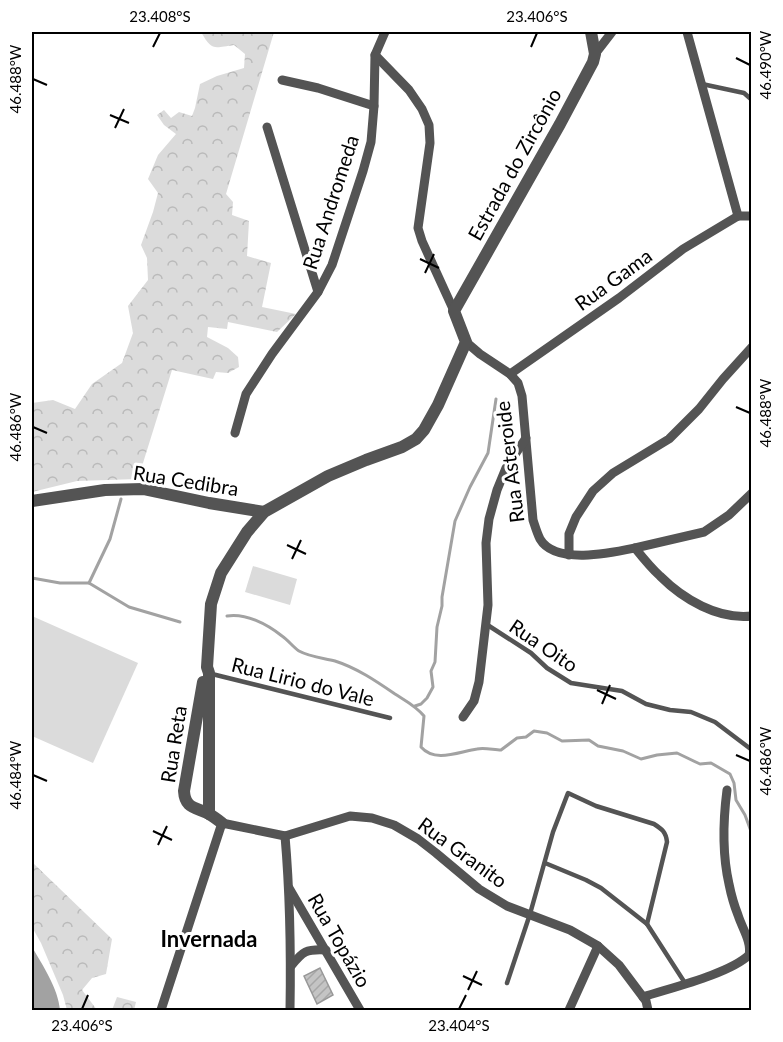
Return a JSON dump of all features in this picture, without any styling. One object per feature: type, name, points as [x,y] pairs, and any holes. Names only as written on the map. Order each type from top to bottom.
[{"type":"street","name":"Rua Andromeda","points":[[234,433],[246,394],[272,354],[318,292],[332,265],[371,142],[375,55],[385,32]]},
{"type":"street","points":[[591,32],[595,54]]},
{"type":"street","points":[[595,54],[612,32]]},
{"type":"street","points":[[687,32],[738,216],[752,216]]},
{"type":"street","name":"Estrada do Zircônio","points":[[454,311],[560,124],[595,54]]},
{"type":"street","points":[[264,512],[328,476],[402,447],[416,439],[424,430],[438,405],[466,342],[418,228],[430,144],[429,126],[422,110],[408,90],[375,55]]},
{"type":"street","points":[[282,80],[318,88],[374,106]]},
{"type":"street","points":[[267,127],[318,292]]},
{"type":"street","name":"Rua Gama","points":[[510,374],[619,298],[683,249],[738,216]]},
{"type":"street","name":"Rua Asteroide","points":[[466,342],[510,374],[518,383],[522,396],[533,520],[540,538],[554,551],[569,555],[595,554],[634,548],[704,532],[729,515],[752,493]]},
{"type":"street","points":[[569,555],[569,534],[576,517],[592,491],[613,473],[669,439],[699,409],[752,347]]},
{"type":"street","points":[[463,717],[474,700],[479,682],[488,605],[486,543],[489,519],[496,490],[506,468],[526,438]]},
{"type":"street","name":"Rua Cedibra","points":[[32,501],[105,490],[143,489],[264,512]]},
{"type":"street","name":"Rua Reta","points":[[209,814],[208,670],[211,604],[222,573],[247,531],[264,512]]},
{"type":"street","points":[[634,548],[677,591],[703,607],[727,615],[752,616]]},
{"type":"street","name":"Rua Reta","points":[[208,670],[205,673],[184,800],[190,806],[209,814],[222,823]]},
{"type":"street","points":[[643,996],[715,973],[739,963],[749,955],[750,945],[729,884],[724,849],[727,790]]},
{"type":"street","name":"Rua Granito","points":[[222,823],[285,836],[350,816],[372,818],[394,825],[418,839],[479,889],[507,906],[570,930],[598,946],[620,965],[643,996],[648,1011]]},
{"type":"street","points":[[161,1011],[222,823]]},
{"type":"street","points":[[285,836],[289,887],[290,1011]]},
{"type":"street","name":"Rua Topázio","points":[[289,887],[360,1011]]},
{"type":"street","points":[[569,1011],[598,946]]},
{"type":"street","points":[[291,966],[301,954],[307,951],[326,950]]},
{"type":"lane","points":[[702,84],[744,93],[752,100]]},
{"type":"lane","name":"Rua Oito","points":[[486,624],[531,653],[547,668],[571,683],[622,691],[646,704],[691,712],[715,722],[752,750]]},
{"type":"lane","name":"Rua Lirio do Vale","points":[[208,670],[390,718]]},
{"type":"lane","points":[[507,983],[530,914],[553,832],[568,793],[615,813],[654,824],[666,835],[667,843],[647,924]]},
{"type":"lane","points":[[545,863],[601,888],[647,924],[685,983]]},
{"type":"green space","points":[[201,32],[274,32],[226,194],[233,202],[232,215],[249,221],[247,256],[271,263],[262,307],[296,314],[277,332],[228,322],[227,329],[208,327],[207,337],[228,348],[238,357],[239,367],[228,373],[216,372],[213,379],[172,370],[138,479],[77,481],[32,492],[32,403],[53,400],[75,409],[92,384],[122,363],[133,333],[128,306],[148,280],[147,258],[141,245],[158,193],[148,179],[158,155],[176,134],[164,125],[157,115],[164,110],[171,118],[179,112],[192,116],[200,84],[244,68],[245,54],[234,45],[214,47]]},
{"type":"green space","points":[[253,566],[297,579],[290,605],[245,592]]},
{"type":"green space","points":[[32,616],[138,663],[93,763],[32,736]]},
{"type":"green space","points":[[32,862],[112,939],[106,974],[92,978],[82,990],[97,1010],[67,1010],[63,995],[32,927]]},
{"type":"green space","points":[[117,997],[136,1002],[134,1010],[112,1010]]},
{"type":"shaded area","points":[[32,947],[53,985],[60,1010],[32,1010]]},
{"type":"building","points":[[320,968],[333,995],[317,1004],[304,976]]},
{"type":"waterway","points":[[415,706],[427,698],[433,687],[431,671],[435,662],[437,627],[455,521],[488,453],[496,399]]},
{"type":"waterway","points":[[89,583],[110,539],[121,499]]},
{"type":"waterway","points":[[32,578],[60,583],[89,583],[129,607],[180,622]]},
{"type":"waterway","points":[[227,616],[242,616],[263,624],[299,651],[351,667],[411,704],[424,716],[421,747],[433,754],[447,755],[480,748],[501,750],[517,738],[526,737],[534,731],[547,733],[562,741],[589,740],[598,746],[623,751],[641,759],[677,753],[700,764],[711,763],[730,774],[734,783],[736,800],[752,834]]},
{"type":"district","name":"Invernada","points":[[209,938]]}]
